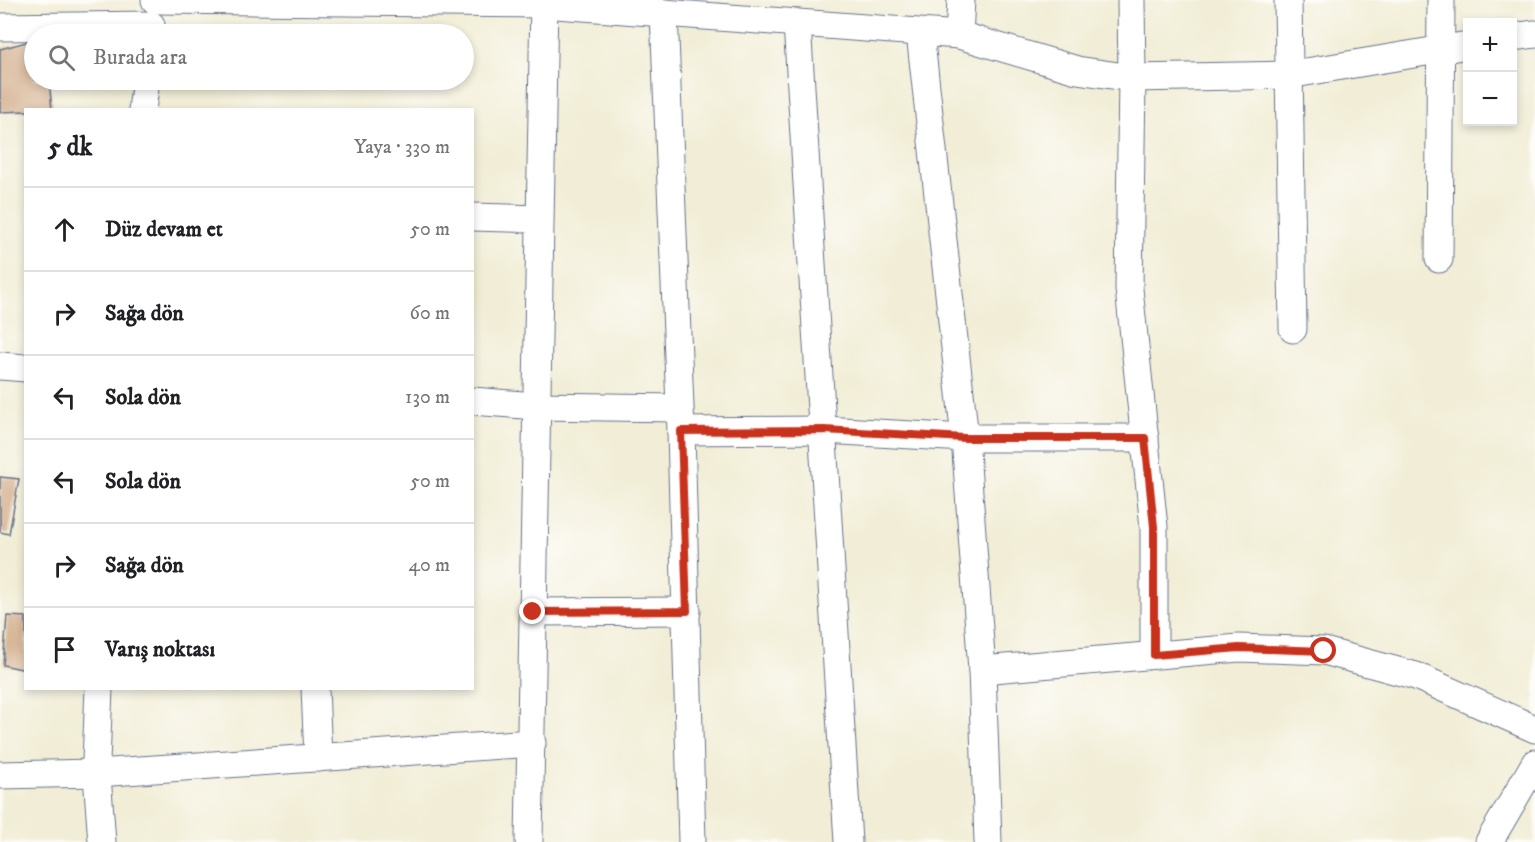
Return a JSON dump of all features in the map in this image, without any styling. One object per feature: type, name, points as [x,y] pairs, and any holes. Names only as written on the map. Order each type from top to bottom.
[{"type":"street","points":[[959,35],[961,0]]},
{"type":"street","points":[[1131,0],[1129,289],[1154,527],[1154,655]]},
{"type":"street","points":[[1288,0],[1293,329]]},
{"type":"street","points":[[1439,259],[1441,0]]},
{"type":"street","points":[[38,24],[153,15],[544,2],[959,35],[1077,70],[1132,78],[1288,75],[1463,46]]},
{"type":"street","points":[[529,842],[544,2]]},
{"type":"street","points":[[664,13],[687,611],[692,842]]},
{"type":"street","points":[[797,23],[848,842]]},
{"type":"street","points":[[0,27],[24,25]]},
{"type":"street","points":[[920,33],[965,438],[982,670],[988,842]]},
{"type":"street","points":[[1517,36],[1535,34]]},
{"type":"street","points":[[142,108],[145,90]]},
{"type":"street","points":[[474,217],[540,219]]},
{"type":"street","points":[[0,366],[24,368]]},
{"type":"street","points":[[474,401],[680,420],[965,438],[1145,438]]},
{"type":"street","points":[[533,612],[687,611]]},
{"type":"street","points":[[982,670],[1239,648],[1324,651],[1416,676],[1535,729]]},
{"type":"street","points":[[99,690],[97,773],[102,842]]},
{"type":"street","points":[[315,690],[318,758]]},
{"type":"street","points":[[0,775],[97,773],[532,742]]},
{"type":"street","points":[[1489,842],[1535,763]]},
{"type":"building","points":[[24,43],[24,90],[50,90],[52,108],[24,108],[24,111],[0,112],[0,49]]},
{"type":"building","points":[[0,477],[19,479],[9,534],[0,532]]},
{"type":"building","points":[[7,616],[24,617],[24,670],[3,665]]},
{"type":"route","points":[[533,612],[687,611],[681,431],[824,430],[965,438],[1145,438],[1154,527],[1154,655],[1239,648],[1324,651]]}]
